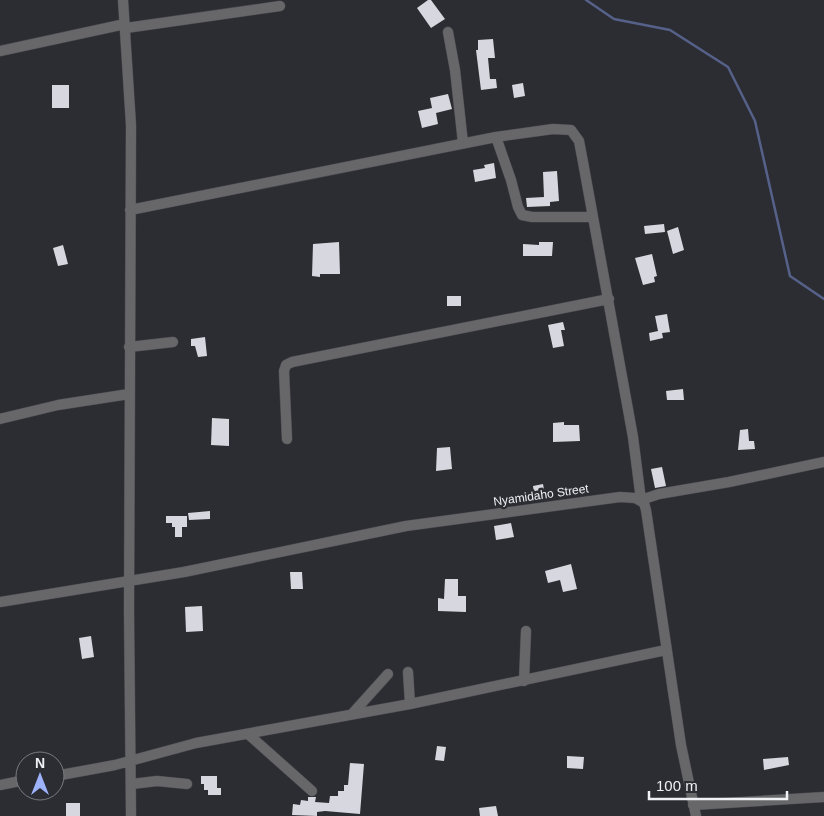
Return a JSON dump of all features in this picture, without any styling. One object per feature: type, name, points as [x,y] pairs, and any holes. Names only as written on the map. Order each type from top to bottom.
[{"type":"street","points":[[123,0],[131,125],[129,347],[131,816]]},
{"type":"street","points":[[0,51],[126,26],[280,6]]},
{"type":"street","points":[[448,32],[455,70],[463,143]]},
{"type":"street","points":[[130,210],[496,137],[553,129],[571,130],[579,141],[608,299],[633,437],[641,500],[646,510],[680,745],[696,816]]},
{"type":"street","points":[[496,137],[522,214],[532,217],[592,217]]},
{"type":"street","points":[[287,439],[284,371],[286,365],[292,362],[608,299]]},
{"type":"street","points":[[129,347],[173,342]]},
{"type":"street","points":[[0,419],[58,405],[129,394]]},
{"type":"street","points":[[641,500],[659,494],[729,482],[824,462]]},
{"type":"street","name":"Nyamidaho Street","points":[[0,602],[184,572],[406,526],[586,501],[628,497],[641,500]]},
{"type":"street","points":[[524,681],[526,631]]},
{"type":"street","points":[[65,774],[132,760],[174,747],[410,704],[666,650]]},
{"type":"street","points":[[408,672],[410,704]]},
{"type":"street","points":[[352,714],[388,674]]},
{"type":"street","points":[[248,734],[312,791]]},
{"type":"street","points":[[132,784],[158,781],[187,784]]},
{"type":"street","points":[[0,785],[15,782]]},
{"type":"street","points":[[693,805],[824,797]]},
{"type":"building","points":[[431,0],[445,19],[431,28],[417,8]]},
{"type":"building","points":[[493,39],[495,58],[488,58],[490,79],[496,79],[497,88],[481,90],[476,50],[478,50],[478,40]]},
{"type":"building","points":[[523,83],[525,96],[514,98],[512,85]]},
{"type":"building","points":[[52,85],[69,85],[69,108],[52,108]]},
{"type":"building","points":[[448,94],[452,109],[436,113],[438,124],[422,128],[418,111],[432,108],[430,98]]},
{"type":"building","points":[[494,163],[496,178],[475,182],[473,170],[485,168],[484,165]]},
{"type":"building","points":[[557,171],[559,201],[550,202],[550,206],[527,207],[526,198],[544,197],[543,172]]},
{"type":"building","points":[[664,224],[665,232],[645,234],[644,226]]},
{"type":"building","points":[[678,227],[684,250],[673,254],[667,231]]},
{"type":"building","points":[[339,242],[340,274],[320,274],[320,277],[312,276],[313,244]]},
{"type":"building","points":[[539,242],[553,242],[552,256],[523,256],[523,244],[539,245]]},
{"type":"building","points":[[63,245],[68,264],[58,266],[53,248]]},
{"type":"building","points":[[652,254],[657,276],[654,277],[655,282],[643,285],[635,258]]},
{"type":"building","points":[[447,296],[461,296],[461,306],[447,306]]},
{"type":"building","points":[[667,314],[670,332],[662,333],[663,338],[650,341],[649,333],[658,331],[655,316]]},
{"type":"building","points":[[563,322],[565,330],[561,330],[564,346],[553,348],[548,325]]},
{"type":"building","points":[[205,337],[207,356],[198,357],[195,346],[191,346],[191,339]]},
{"type":"building","points":[[683,389],[684,400],[667,400],[666,391]]},
{"type":"building","points":[[212,418],[229,419],[229,446],[211,445]]},
{"type":"building","points":[[564,422],[564,425],[579,425],[580,441],[553,442],[553,423]]},
{"type":"building","points":[[748,429],[749,441],[754,441],[755,449],[738,450],[740,430]]},
{"type":"building","points":[[450,447],[452,469],[436,471],[437,448]]},
{"type":"building","points":[[662,467],[666,486],[655,488],[651,469]]},
{"type":"building","points":[[543,484],[546,500],[535,501],[533,486]]},
{"type":"building","points":[[210,511],[210,519],[189,520],[188,513]]},
{"type":"building","points":[[166,516],[187,516],[187,527],[182,527],[182,537],[175,537],[175,527],[172,527],[172,523],[166,523]]},
{"type":"building","points":[[511,523],[514,537],[496,540],[494,526]]},
{"type":"building","points":[[571,564],[577,589],[563,592],[560,580],[548,583],[545,571]]},
{"type":"building","points":[[290,572],[302,572],[303,589],[291,589]]},
{"type":"building","points":[[445,579],[458,579],[458,596],[466,596],[466,612],[438,611],[438,598],[444,599]]},
{"type":"building","points":[[202,606],[203,631],[186,632],[185,607]]},
{"type":"building","points":[[91,636],[94,657],[82,659],[79,638]]},
{"type":"building","points":[[437,746],[446,747],[444,761],[435,760]]},
{"type":"building","points":[[567,756],[584,757],[583,769],[567,768]]},
{"type":"building","points":[[788,757],[789,765],[764,770],[763,759]]},
{"type":"building","points":[[350,763],[364,764],[360,814],[325,811],[317,812],[317,816],[292,815],[293,804],[300,805],[301,800],[308,801],[308,797],[316,797],[315,802],[329,803],[330,796],[338,796],[338,791],[344,791],[344,785],[348,785]]},
{"type":"building","points":[[201,776],[217,776],[217,788],[221,788],[221,795],[208,795],[208,790],[204,790],[204,784],[201,784]]},
{"type":"building","points":[[66,803],[80,803],[80,816],[66,816]]},
{"type":"building","points":[[496,806],[498,816],[480,816],[479,808]]},
{"type":"waterway","points":[[586,0],[614,19],[670,30],[728,67],[755,121],[790,276],[824,299]]}]
